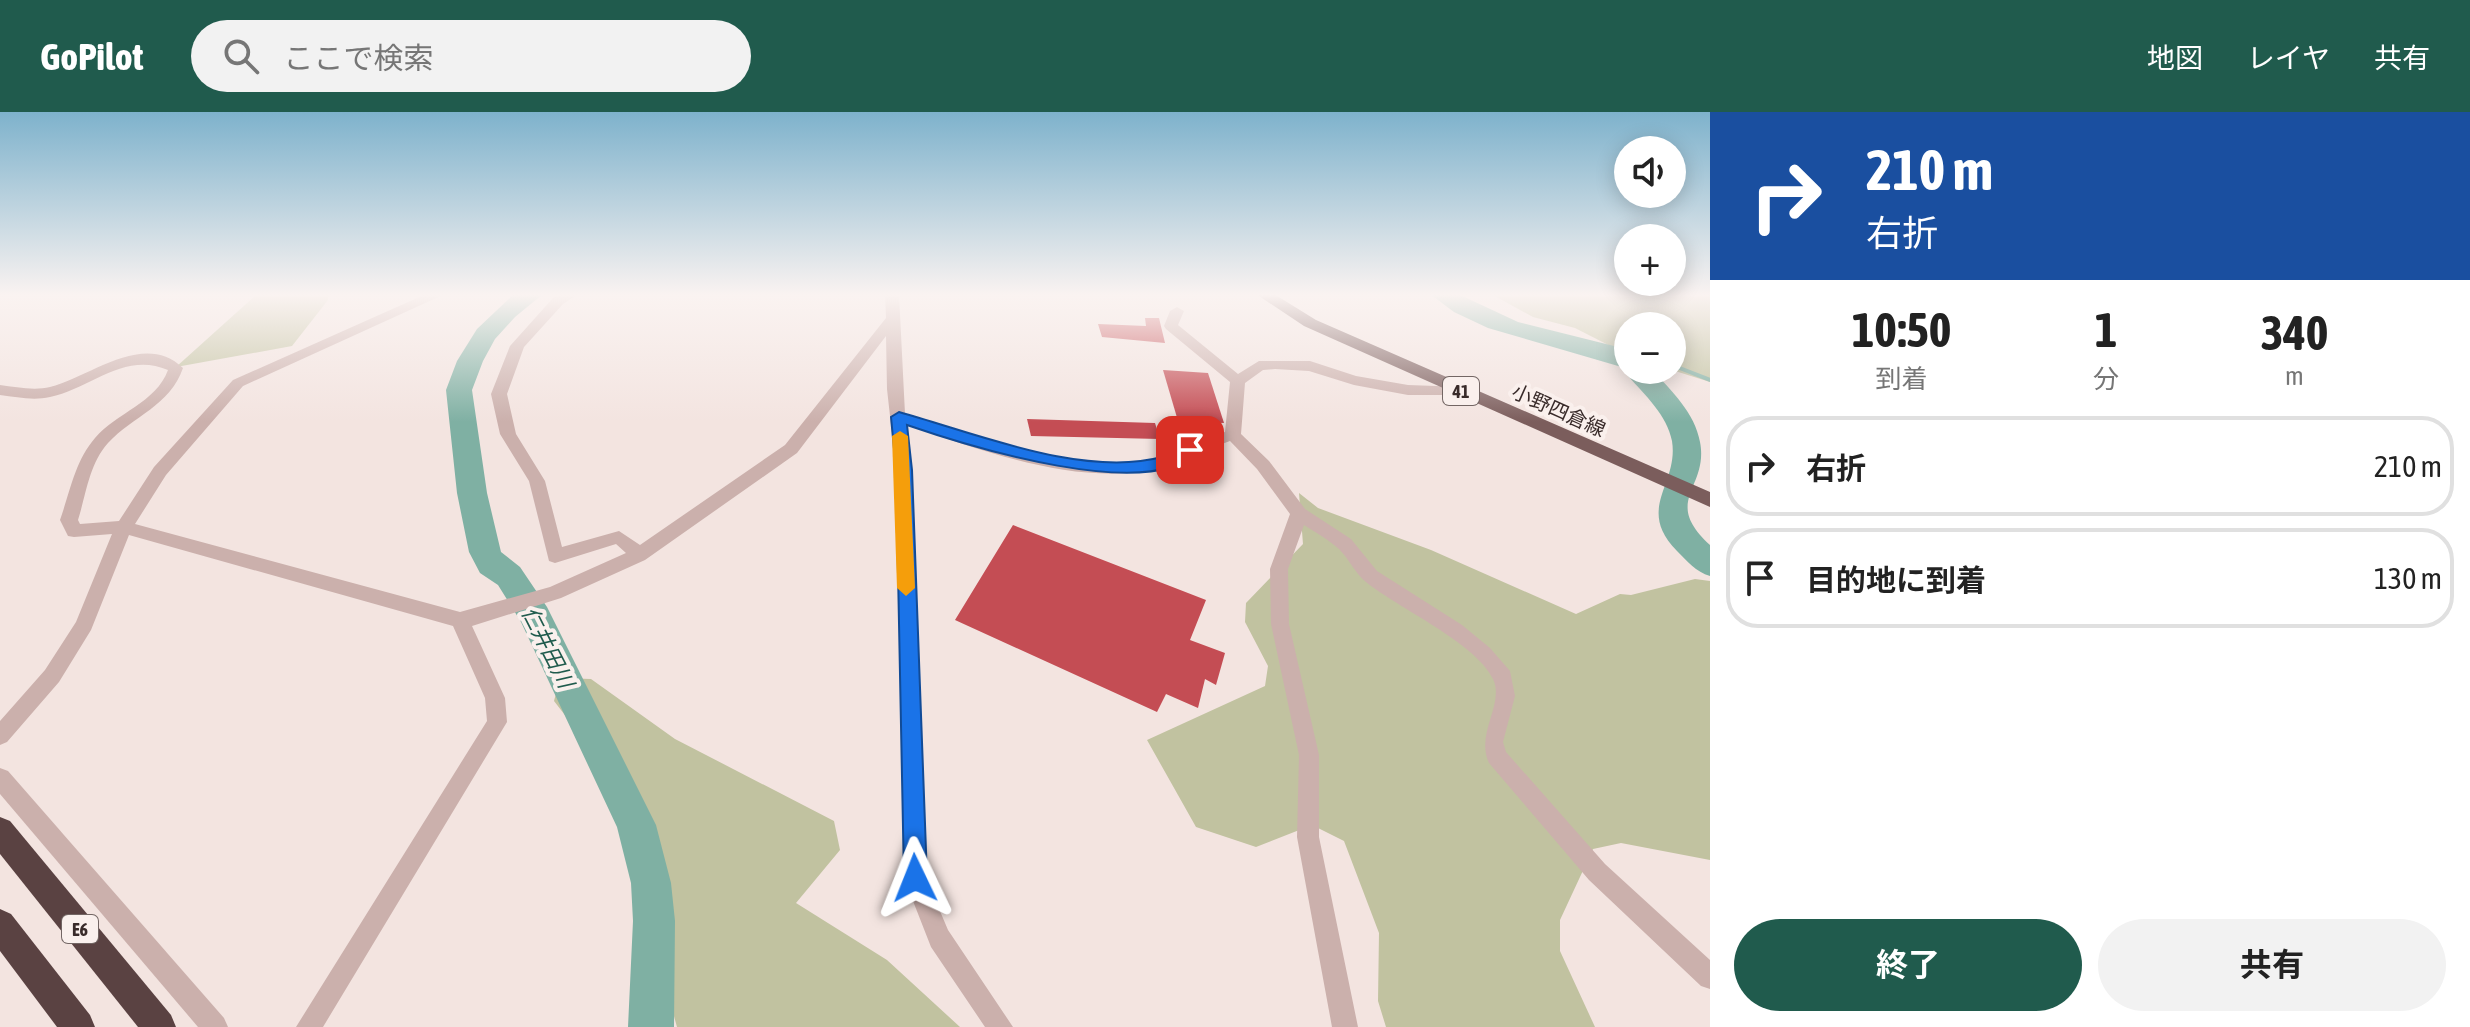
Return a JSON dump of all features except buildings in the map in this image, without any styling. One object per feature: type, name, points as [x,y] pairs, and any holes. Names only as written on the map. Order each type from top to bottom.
[{"type":"highway","name":"E6","points":[[0,831],[159,1027]]},
{"type":"highway","points":[[0,925],[78,1027]]},
{"type":"main road","name":"小野四倉線","points":[[1340,337],[1705,498]]},
{"type":"street","points":[[0,736],[52,676],[84,625],[124,527],[160,471],[238,383],[342,337]]},
{"type":"street","points":[[525,337],[517,346],[499,394],[508,434],[537,481],[555,556],[619,537],[639,555]]},
{"type":"street","points":[[0,390],[35,394],[51,392],[131,358],[148,358],[176,368],[174,378],[163,393],[126,417],[94,449],[69,520],[74,531],[124,527],[464,620],[555,593],[639,555],[791,449],[878,337]]},
{"type":"street","points":[[894,337],[904,470],[915,878],[924,911],[941,943],[1000,1027]]},
{"type":"street","points":[[1184,337],[1238,381]]},
{"type":"street","points":[[1233,435],[1238,381],[1259,366],[1310,366],[1354,380],[1408,390],[1459,390]]},
{"type":"street","points":[[899,417],[968,440],[1034,457],[1110,468],[1165,462],[1215,438],[1233,435]]},
{"type":"street","points":[[1233,435],[1263,465],[1299,513],[1345,544],[1371,576],[1455,630],[1483,654],[1503,677],[1505,696],[1493,742],[1496,756],[1597,872],[1710,977]]},
{"type":"street","points":[[1299,513],[1279,569],[1280,624],[1309,755],[1308,837],[1345,1027]]},
{"type":"street","points":[[309,1027],[497,722],[495,698],[464,620]]},
{"type":"street","points":[[0,778],[215,1027]]},
{"type":"green space","points":[[210,337],[299,337],[292,346],[176,367]]},
{"type":"green space","points":[[1592,337],[1614,337],[1614,348]]},
{"type":"green space","points":[[1686,337],[1710,337],[1710,382],[1686,374]]},
{"type":"green space","points":[[1299,493],[1318,508],[1431,550],[1576,614],[1620,594],[1631,595],[1695,579],[1710,581],[1710,860],[1621,843],[1593,849],[1560,920],[1560,951],[1595,1027],[1386,1027],[1378,1001],[1379,933],[1344,841],[1312,825],[1256,847],[1196,827],[1147,740],[1265,686],[1268,666],[1245,622],[1246,603],[1303,544]]},
{"type":"green space","points":[[560,678],[591,679],[675,739],[834,821],[840,850],[796,903],[887,960],[960,1027],[677,1027],[667,991],[653,885],[599,759],[554,701]]},
{"type":"waterway","name":"仁井田川","points":[[485,337],[470,361],[459,390],[472,493],[485,552],[491,564],[509,576],[535,616],[636,825],[651,883],[654,921],[651,1027]]},
{"type":"waterway","points":[[1541,337],[1614,356]]},
{"type":"waterway","points":[[1686,371],[1710,380]]},
{"type":"waterway","points":[[1650,384],[1677,418],[1686,441],[1686,464],[1674,498],[1673,521],[1682,536],[1710,564]]},
{"type":"slow traffic","points":[[900,436],[904,470],[906,588]]},
{"type":"route","points":[[915,878],[904,470],[899,417],[968,440],[1034,457],[1110,468],[1165,462],[1190,450]]}]
